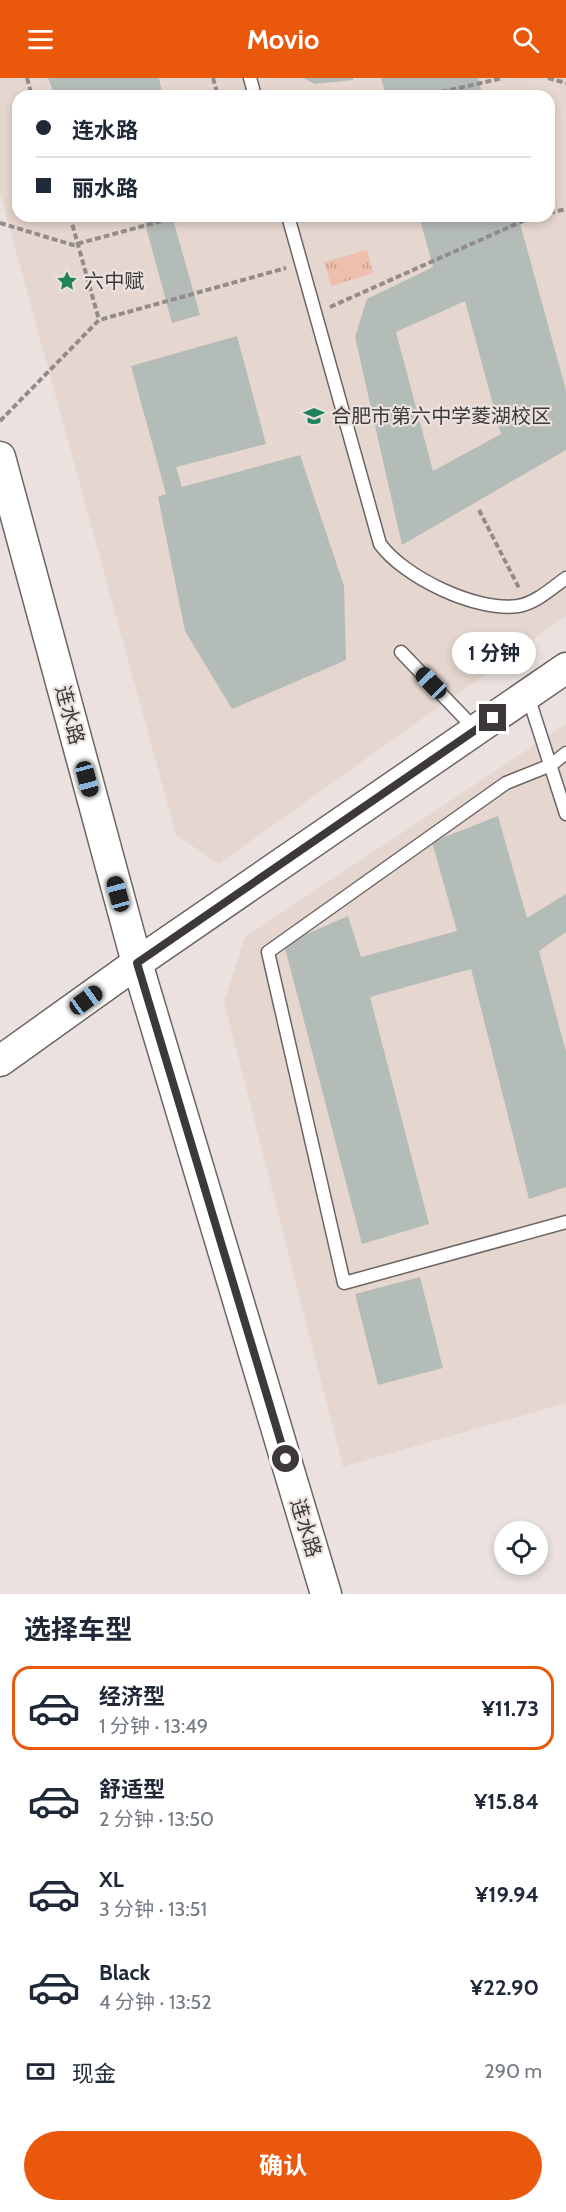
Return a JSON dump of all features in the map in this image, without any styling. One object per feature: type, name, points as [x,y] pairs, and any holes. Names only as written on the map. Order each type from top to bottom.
[{"type":"street","name":"连水路","points":[[0,457],[137,963],[326,1594]]},
{"type":"street","points":[[0,1061],[137,963],[566,668]]},
{"type":"lane","points":[[290,222],[380,544],[390,557],[433,584],[482,603],[508,607],[527,604],[566,579]]},
{"type":"lane","points":[[401,652],[476,730]]},
{"type":"lane","points":[[528,695],[566,813]]},
{"type":"lane","points":[[566,753],[551,765],[506,783],[268,952],[344,1283],[566,1222]]},
{"type":"path","points":[[450,90],[502,78]]},
{"type":"path","points":[[548,78],[566,83]]},
{"type":"path","points":[[72,222],[99,320]]},
{"type":"path","points":[[0,223],[73,245],[158,222]]},
{"type":"path","points":[[316,314],[521,222]]},
{"type":"path","points":[[0,421],[99,320],[302,264]]},
{"type":"path","points":[[479,510],[527,604]]},
{"type":"shaded area","name":"合肥市第六中学菱湖校区","points":[[0,78],[566,78],[566,616],[219,864],[176,835],[0,193]]},
{"type":"shaded area","points":[[566,724],[566,1403],[343,1467],[224,1002],[245,937]]},
{"type":"green space","points":[[367,250],[373,273],[331,286],[324,262]]},
{"type":"building","points":[[48,78],[159,78],[162,90],[53,90]]},
{"type":"building","points":[[303,78],[353,78],[353,80],[315,84]]},
{"type":"building","points":[[381,78],[478,78],[481,90],[384,90]]},
{"type":"building","points":[[145,222],[174,222],[200,315],[172,323]]},
{"type":"building","points":[[421,222],[520,222],[566,390],[566,450],[402,545],[355,337],[367,299],[433,267]],"holes":[[[465,301],[501,434],[433,471],[396,332]]]},
{"type":"building","points":[[237,336],[266,444],[176,467],[182,487],[300,455],[344,586],[346,660],[232,709],[185,631],[158,497],[166,494],[131,366]]},
{"type":"building","points":[[498,816],[527,918],[566,894],[566,932],[539,951],[566,1052],[566,1187],[529,1199],[471,969],[370,997],[429,1224],[362,1244],[284,944],[348,916],[361,957],[457,931],[432,842]]},
{"type":"building","points":[[420,1277],[443,1368],[378,1385],[355,1294]]},
{"type":"place","name":"六中赋","points":[[67,281]]},
{"type":"place","name":"合肥市第六中学菱湖校区","points":[[314,416]]},
{"type":"route","points":[[286,1459],[137,963],[493,718]]}]
